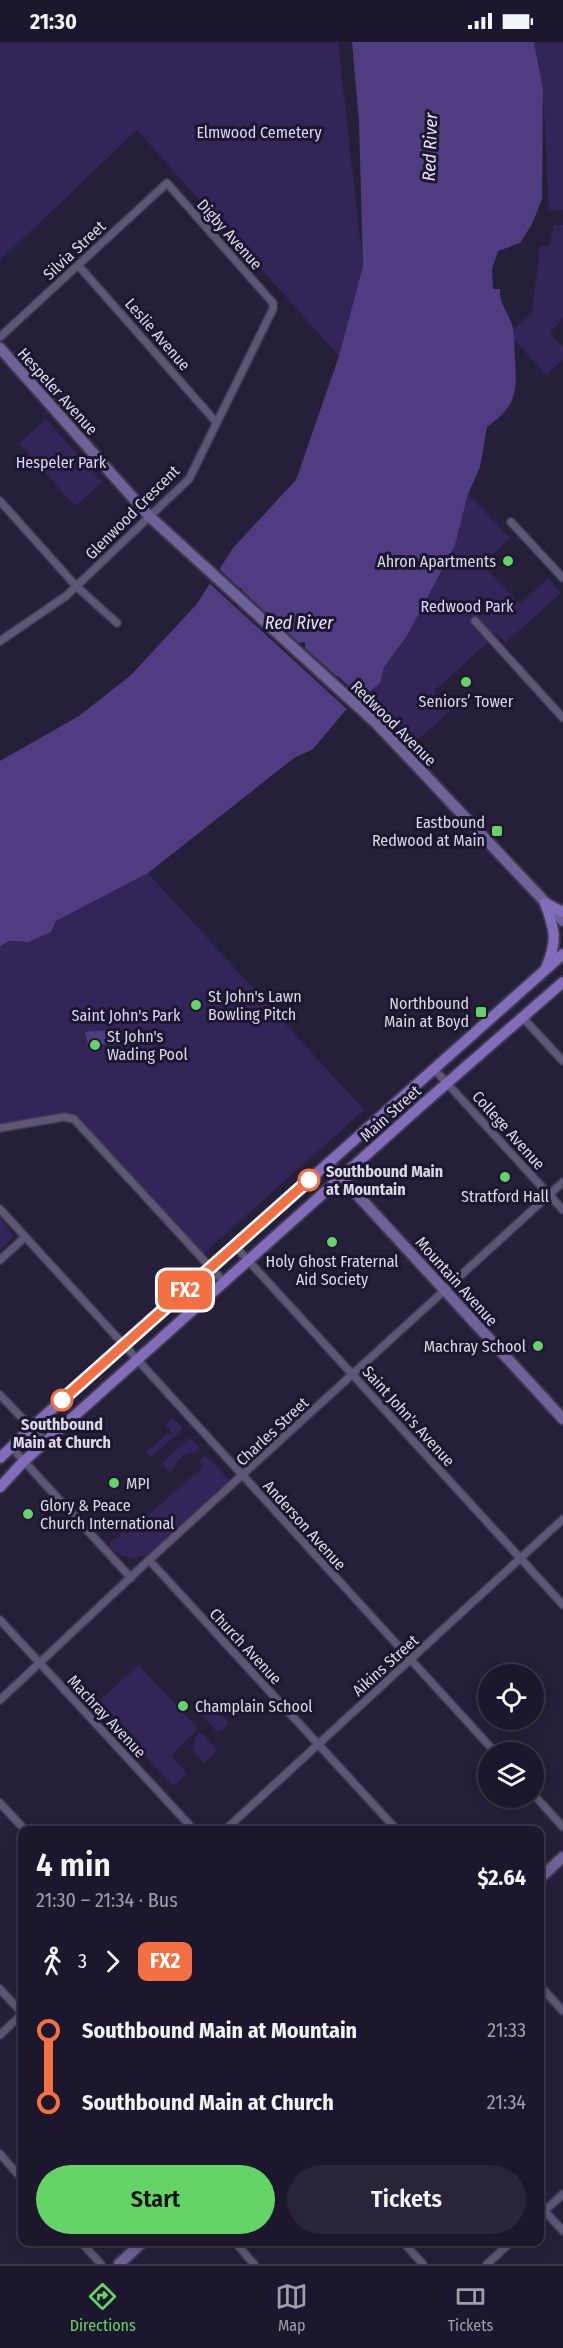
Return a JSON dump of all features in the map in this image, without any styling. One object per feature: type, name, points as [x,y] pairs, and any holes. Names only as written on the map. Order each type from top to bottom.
[{"type":"main road","name":"Hespeler Avenue","points":[[0,348],[149,516],[192,557]]},
{"type":"main road","name":"Redwood Avenue","points":[[192,557],[376,723],[563,921]]},
{"type":"main road","points":[[545,903],[563,912]]},
{"type":"main road","points":[[544,972],[555,941],[554,927],[545,903]]},
{"type":"main road","name":"Main Street","points":[[0,1458],[563,954]]},
{"type":"main road","name":"Main Street","points":[[0,1487],[24,1461],[136,1360],[563,982]]},
{"type":"main road","name":"Mountain Avenue","points":[[328,1163],[563,1419]]},
{"type":"main road","points":[[544,1874],[563,1857]]},
{"type":"main road","points":[[119,2264],[139,2246]]},
{"type":"street","name":"Silvia Street","points":[[0,337],[167,183]]},
{"type":"street","name":"Digby Avenue","points":[[167,183],[273,303]]},
{"type":"street","name":"Leslie Avenue","points":[[78,265],[216,422]]},
{"type":"street","name":"Glenwood Crescent","points":[[0,641],[66,596],[189,479],[273,309],[273,303]]},
{"type":"street","points":[[0,501],[76,586],[117,623]]},
{"type":"street","points":[[511,522],[563,578]]},
{"type":"street","points":[[475,621],[563,718]]},
{"type":"street","points":[[523,1018],[563,1061]]},
{"type":"street","name":"College Avenue","points":[[434,1069],[563,1210]]},
{"type":"street","points":[[0,1128],[64,1118],[74,1119],[224,1282]]},
{"type":"street","name":"Charles Street","points":[[0,1700],[148,1560],[243,1476],[563,1182]]},
{"type":"street","name":"Anderson Avenue","points":[[0,1209],[486,1742]]},
{"type":"street","points":[[0,1260],[26,1237]]},
{"type":"street","name":"Saint John's Avenue","points":[[235,1246],[563,1605]]},
{"type":"street","points":[[0,1395],[45,1442]]},
{"type":"street","points":[[11,1447],[131,1578]]},
{"type":"street","name":"Aikins Street","points":[[229,1826],[563,1519]]},
{"type":"street","name":"Church Avenue","points":[[148,1560],[393,1826]]},
{"type":"street","name":"Machray Avenue","points":[[0,1620],[190,1826]]},
{"type":"street","points":[[0,1803],[21,1826]]},
{"type":"street","points":[[544,1806],[563,1827]]},
{"type":"street","points":[[0,1989],[18,2009]]},
{"type":"street","points":[[544,1990],[563,2011]]},
{"type":"street","points":[[0,2035],[18,2018]]},
{"type":"street","points":[[0,2154],[18,2174]]},
{"type":"street","points":[[544,2209],[563,2194]]},
{"type":"street","points":[[544,2213],[563,2231]]},
{"type":"street","points":[[85,2246],[101,2264]]},
{"type":"street","points":[[238,2246],[254,2264]]},
{"type":"street","points":[[407,2246],[423,2264]]},
{"type":"street","points":[[487,2264],[507,2246]]},
{"type":"green space","name":"Elmwood Cemetery","points":[[0,42],[338,42],[363,266],[339,356],[137,130],[0,260]]},
{"type":"green space","points":[[534,42],[563,42],[563,210],[549,211],[543,90]]},
{"type":"green space","points":[[554,225],[563,225],[563,318],[550,333],[563,347],[563,360],[546,375],[509,334],[532,313],[540,246],[549,246]]},
{"type":"green space","name":"Hespeler Park","points":[[46,419],[102,482],[75,506],[19,443]]},
{"type":"green space","name":"Redwood Park","points":[[468,494],[510,538],[482,564],[520,604],[548,578],[561,593],[506,642],[497,634],[434,691],[450,711],[413,744],[364,695],[380,683],[384,667],[407,636],[455,545]]},
{"type":"green space","name":"Saint John's Park","points":[[148,873],[364,1110],[204,1253],[76,1114],[0,1125],[0,946],[9,941],[29,942],[51,932],[56,921]]},
{"type":"green space","points":[[0,1217],[14,1236],[0,1250]]},
{"type":"green space","points":[[173,1418],[183,1429],[151,1457],[146,1452],[171,1431],[165,1424]]},
{"type":"green space","points":[[190,1438],[200,1448],[196,1452],[182,1456],[170,1473],[162,1463]]},
{"type":"green space","points":[[205,1455],[229,1480],[148,1554],[133,1558],[110,1547],[110,1542],[120,1536],[122,1529],[127,1534],[203,1467],[199,1461]]},
{"type":"green space","points":[[139,1665],[198,1729],[171,1755],[187,1774],[173,1786],[96,1704]]},
{"type":"green space","points":[[211,1704],[229,1723],[222,1730],[216,1731],[201,1714]]},
{"type":"green space","points":[[199,1733],[203,1734],[217,1750],[205,1762],[195,1753],[193,1745]]},
{"type":"water","name":"Red River","points":[[352,42],[534,42],[543,90],[542,199],[532,224],[520,243],[498,251],[492,269],[493,289],[500,289],[501,300],[514,332],[516,380],[510,405],[487,427],[480,467],[468,494],[455,545],[407,636],[384,667],[380,683],[345,711],[313,749],[294,758],[148,873],[56,921],[51,932],[29,942],[9,941],[0,946],[0,761],[79,716],[131,675],[196,605],[233,548],[296,480],[339,356],[363,266],[359,122]]},
{"type":"water","name":"St John's Wading Pool","points":[[109,1030],[111,1040],[90,1051],[85,1032]]},
{"type":"pier","points":[[217,567],[299,643],[305,642],[305,648],[363,700],[349,711],[208,582]]},
{"type":"bus line","name":"FX2","points":[[62,1400],[309,1180]]},
{"type":"place","name":"Ahron Apartments","points":[[508,561]]},
{"type":"place","name":"Seniors’ Tower","points":[[466,682]]},
{"type":"place","name":"Eastbound Redwood at Main","points":[[497,831]]},
{"type":"place","name":"St John's Lawn Bowling Pitch","points":[[196,1005]]},
{"type":"place","name":"Northbound Main at Boyd","points":[[481,1012]]},
{"type":"place","name":"St John's Wading Pool","points":[[95,1045]]},
{"type":"place","name":"Stratford Hall","points":[[505,1177]]},
{"type":"place","name":"Southbound Main at Mountain","points":[[309,1180]]},
{"type":"place","name":"Holy Ghost Fraternal Aid Society","points":[[332,1242]]},
{"type":"place","name":"Machray School","points":[[538,1346]]},
{"type":"place","name":"Southbound Main at Church","points":[[62,1400]]},
{"type":"place","name":"MPI","points":[[114,1483]]},
{"type":"place","name":"Glory & Peace Church International","points":[[28,1514]]},
{"type":"place","name":"Champlain School","points":[[183,1706]]}]
